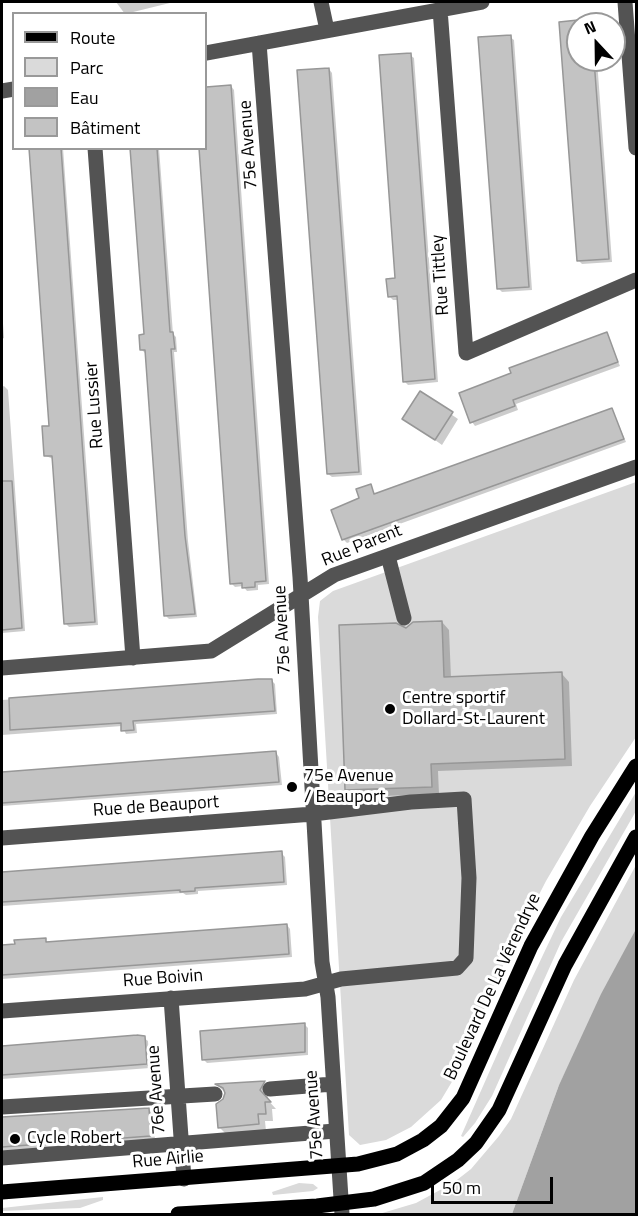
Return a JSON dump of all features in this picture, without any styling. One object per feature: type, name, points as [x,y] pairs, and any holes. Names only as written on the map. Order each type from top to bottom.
[{"type":"main road","name":"Boulevard De La Vérendrye","points":[[338,1166],[376,1161],[397,1154],[423,1140],[453,1112],[474,1077],[511,989],[552,906],[591,836],[636,766]]},
{"type":"main road","points":[[187,1214],[342,1209],[424,1183],[458,1160],[477,1143],[499,1110],[574,947],[636,837]]},
{"type":"main road","name":"Rue Airlie","points":[[2,1192],[338,1166]]},
{"type":"street","points":[[321,2],[327,30]]},
{"type":"street","points":[[207,53],[482,2]]},
{"type":"street","points":[[625,2],[636,148]]},
{"type":"street","name":"Rue Tittley","points":[[440,9],[466,353],[636,280]]},
{"type":"street","name":"75e Avenue","points":[[259,43],[301,596],[322,962],[326,984],[342,1209]]},
{"type":"street","name":"Rue Lussier","points":[[95,150],[133,658]]},
{"type":"street","name":"Rue Parent","points":[[2,668],[211,651],[334,575],[636,467]]},
{"type":"street","points":[[388,556],[404,618]]},
{"type":"street","name":"Rue de Beauport","points":[[2,838],[313,814],[411,802],[464,799],[469,878],[466,958],[457,968],[341,979],[326,984]]},
{"type":"street","name":"Rue Boivin","points":[[2,1011],[305,988],[326,984]]},
{"type":"street","name":"76e Avenue","points":[[171,998],[184,1179]]},
{"type":"street","points":[[270,1089],[333,1084]]},
{"type":"street","points":[[2,1107],[215,1094]]},
{"type":"street","points":[[2,1158],[161,1147],[180,1142],[335,1131]]},
{"type":"green space","points":[[636,482],[636,737],[590,806],[546,881],[505,961],[456,1075],[441,1100],[411,1127],[386,1140],[360,1145],[349,1135],[318,617],[320,601],[333,591]]},
{"type":"green space","points":[[636,792],[636,811],[561,942],[492,1096],[475,1123],[463,1137],[461,1136],[561,917]]},
{"type":"green space","points":[[636,865],[636,929],[559,1085],[512,1214],[379,1214],[416,1203],[453,1183],[471,1169],[499,1136],[511,1119],[574,980]]},
{"type":"green space","points":[[299,1183],[313,1184],[318,1188],[313,1191],[273,1195],[272,1192]]},
{"type":"green space","points":[[103,1197],[103,1200],[80,1208],[2,1211],[2,1208]]},
{"type":"water","points":[[636,929],[636,1214],[512,1214],[559,1085],[601,994]]},
{"type":"building","points":[[566,21],[566,72],[595,72],[609,259],[577,261],[559,22]]},
{"type":"building","points":[[511,35],[529,287],[497,289],[478,37]]},
{"type":"building","points":[[411,53],[435,379],[403,382],[397,296],[388,297],[386,279],[395,278],[379,55]]},
{"type":"building","points":[[329,68],[359,472],[327,474],[297,70]]},
{"type":"building","points":[[231,85],[266,581],[255,582],[255,587],[242,588],[242,583],[230,584],[199,150],[207,150],[207,87]]},
{"type":"building","points":[[29,150],[61,150],[95,622],[64,624],[52,456],[44,456],[42,426],[49,426]]},
{"type":"building","points":[[130,150],[157,150],[170,332],[173,332],[175,349],[171,349],[185,536],[195,614],[164,616],[145,350],[140,350],[139,335],[144,334]]},
{"type":"building","points":[[607,332],[618,362],[513,400],[515,406],[470,423],[459,393],[511,373],[509,368]]},
{"type":"building","points":[[420,391],[453,412],[435,440],[402,419]]},
{"type":"building","points":[[612,408],[624,439],[342,540],[331,510],[359,498],[356,489],[371,484],[374,494]]},
{"type":"building","points":[[2,481],[12,481],[22,628],[2,630]]},
{"type":"building","points":[[442,621],[444,677],[562,672],[565,759],[431,764],[432,787],[345,790],[339,625],[396,623],[406,628],[413,622]]},
{"type":"building","points":[[272,679],[275,711],[133,721],[134,730],[121,731],[121,723],[10,730],[9,698]]},
{"type":"building","points":[[276,751],[279,782],[2,803],[2,772]]},
{"type":"building","points":[[282,851],[284,882],[195,888],[195,891],[180,892],[180,890],[2,902],[2,872]]},
{"type":"building","points":[[287,924],[289,954],[2,975],[2,945],[15,944],[14,940],[46,938],[46,942]]},
{"type":"building","points":[[305,1023],[305,1052],[202,1060],[200,1031]]},
{"type":"building","points":[[145,1036],[147,1064],[2,1075],[2,1046]]},
{"type":"building","points":[[265,1081],[260,1090],[271,1102],[265,1102],[266,1114],[258,1114],[259,1124],[218,1128],[216,1104],[223,1099],[225,1093],[223,1088],[215,1084]]},
{"type":"building","points":[[149,1108],[151,1136],[2,1147],[2,1117]]},
{"type":"place","name":"Centre sportif Dollard-St-Laurent","points":[[390,709]]},
{"type":"place","name":"75e Avenue / Beauport","points":[[292,787]]},
{"type":"place","name":"Cycle Robert","points":[[15,1139]]}]
